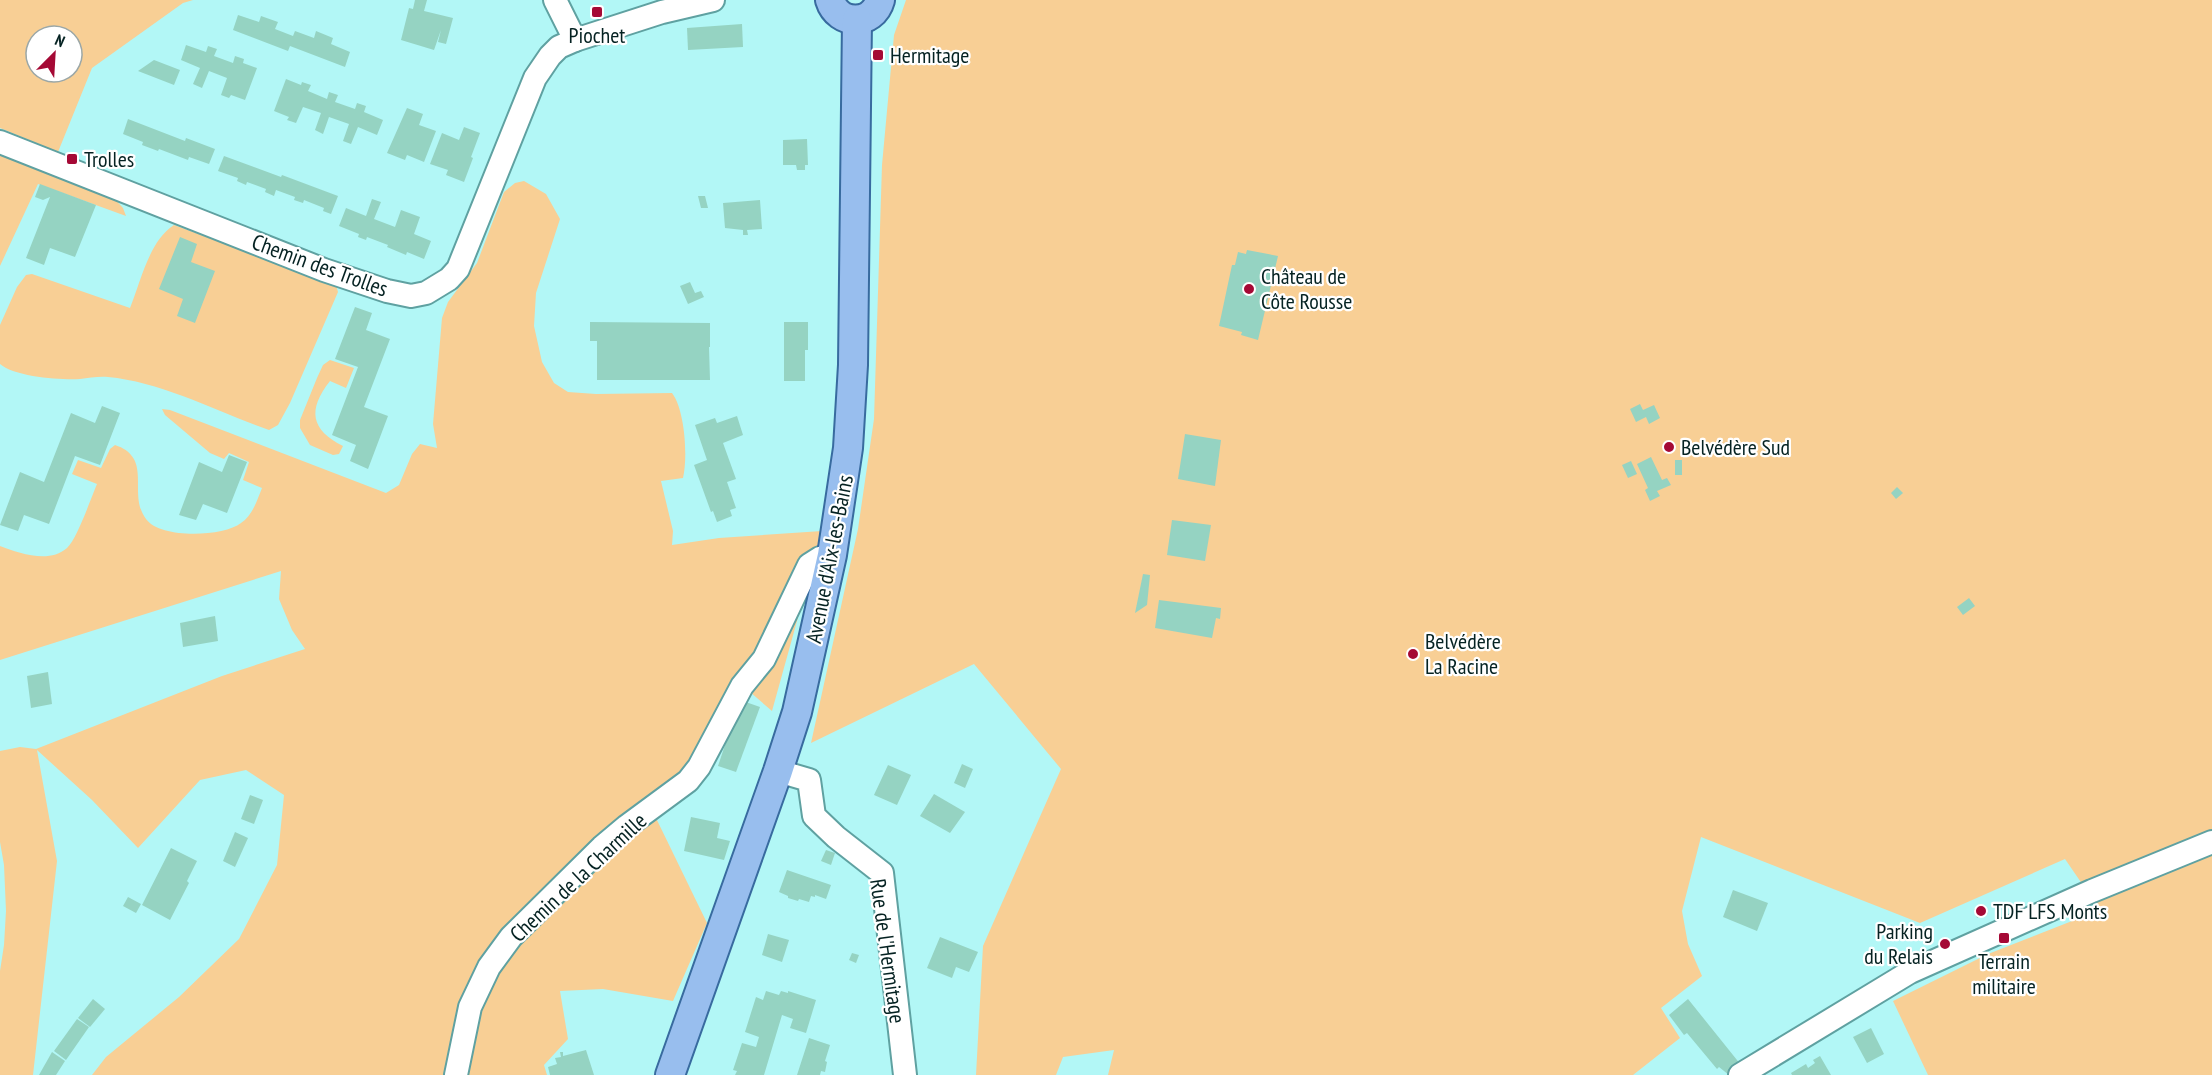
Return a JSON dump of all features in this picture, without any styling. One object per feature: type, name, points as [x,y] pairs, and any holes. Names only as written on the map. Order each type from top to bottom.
[{"type":"main road","points":[[830,0],[842,17],[857,20],[874,12],[880,0]]},
{"type":"main road","name":"Avenue d'Aix-les-Bains","points":[[670,1075],[797,712],[832,555],[845,476],[853,365],[857,20]]},
{"type":"street","points":[[555,0],[575,40]]},
{"type":"street","name":"Chemin des Trolles","points":[[0,142],[324,270],[387,291],[411,296],[439,287],[458,269],[535,78],[550,56],[559,48],[575,40],[662,12],[713,0]]},
{"type":"street","name":"Chemin de la Charmille","points":[[456,1075],[470,1007],[489,967],[511,937],[602,847],[688,781],[699,767],[742,686],[764,659],[809,565],[820,558],[832,555]]},
{"type":"street","name":"Rue de l'Hermitage","points":[[778,771],[809,780],[814,816],[882,873],[905,1075]]},
{"type":"street","points":[[1740,1075],[1910,972],[2110,883],[2212,842]]},
{"type":"shaded area","points":[[0,0],[193,0],[183,3],[92,68],[58,152],[0,128]]},
{"type":"shaded area","points":[[906,0],[2212,0],[2212,1075],[1928,1075],[1893,1001],[1988,954],[2100,910],[2065,859],[1920,923],[1701,837],[1682,911],[1688,944],[1702,976],[1661,1008],[1680,1038],[1633,1075],[1108,1075],[1114,1050],[1063,1057],[1056,1075],[976,1075],[983,946],[1061,769],[974,664],[811,743],[858,529],[874,419],[882,165],[894,35]]},
{"type":"shaded area","points":[[0,154],[113,197],[123,208],[126,216],[38,184],[0,266]]},
{"type":"shaded area","points":[[524,181],[546,194],[560,219],[536,293],[534,326],[542,362],[554,383],[568,392],[672,393],[680,410],[684,434],[683,478],[661,481],[673,531],[672,545],[719,538],[822,531],[772,711],[743,686],[685,769],[653,792],[655,816],[707,923],[673,1001],[603,989],[560,991],[568,1039],[544,1065],[547,1075],[92,1075],[106,1057],[179,997],[239,939],[277,865],[284,795],[246,770],[200,780],[138,848],[92,800],[37,750],[57,861],[33,1075],[0,1075],[0,971],[6,911],[4,865],[0,842],[0,751],[20,747],[36,749],[222,676],[305,649],[292,630],[279,599],[281,571],[0,660],[0,546],[34,556],[52,555],[67,548],[79,527],[97,484],[72,474],[78,460],[101,468],[110,449],[115,445],[127,451],[134,459],[141,509],[146,519],[153,525],[177,533],[192,534],[221,531],[232,528],[245,520],[254,507],[262,488],[243,480],[249,462],[229,453],[224,459],[210,453],[165,415],[162,409],[170,410],[386,493],[399,485],[412,454],[420,444],[437,448],[433,424],[442,318],[448,302],[477,263],[504,192],[515,183]]},
{"type":"shaded area","points":[[174,225],[336,285],[338,292],[290,403],[278,425],[269,430],[149,385],[108,377],[71,379],[38,377],[16,372],[0,364],[0,325],[17,287],[26,275],[32,274],[130,308],[152,251],[165,232]]},
{"type":"shaded area","points":[[330,360],[354,368],[346,388],[330,381],[318,401],[316,418],[319,426],[332,440],[343,446],[339,454],[333,455],[310,445],[300,428],[300,420],[317,378],[323,365]]},
{"type":"building","points":[[415,0],[427,0],[424,11],[453,18],[446,44],[438,42],[441,30],[434,50],[401,40],[409,8],[413,9]]},
{"type":"building","points":[[238,15],[259,22],[261,16],[278,22],[275,29],[293,36],[295,31],[314,38],[316,31],[333,38],[331,44],[350,52],[345,67],[290,46],[288,51],[233,30]]},
{"type":"building","points":[[742,24],[743,47],[688,50],[687,28]]},
{"type":"building","points":[[186,45],[206,52],[208,46],[217,49],[214,56],[233,63],[235,56],[244,59],[243,63],[257,68],[245,100],[231,95],[229,98],[221,95],[227,78],[209,71],[202,88],[193,84],[200,68],[181,60]]},
{"type":"building","points":[[154,60],[180,70],[174,85],[138,71]]},
{"type":"building","points":[[286,79],[301,85],[302,82],[311,85],[308,91],[327,99],[329,92],[338,95],[335,102],[355,109],[357,103],[366,106],[364,112],[383,120],[377,135],[358,127],[351,144],[343,141],[349,124],[329,117],[323,134],[315,130],[321,113],[303,107],[296,123],[287,120],[289,117],[274,111]]},
{"type":"building","points":[[407,108],[423,114],[419,125],[436,131],[424,162],[407,155],[405,160],[387,153]]},
{"type":"building","points":[[128,119],[185,141],[186,138],[215,149],[209,164],[189,157],[188,160],[142,145],[143,142],[123,134]]},
{"type":"building","points":[[464,127],[480,133],[464,182],[446,175],[448,170],[430,164],[442,133],[459,140]]},
{"type":"building","points":[[807,139],[808,165],[805,165],[805,170],[797,170],[796,165],[783,165],[783,140]]},
{"type":"building","points":[[224,156],[338,196],[331,214],[323,211],[324,208],[304,200],[303,203],[294,200],[295,197],[276,190],[274,196],[265,192],[266,189],[247,182],[246,185],[237,181],[238,178],[218,171]]},
{"type":"building","points":[[40,184],[96,205],[75,257],[50,248],[44,265],[26,258],[50,197],[43,200],[35,197]]},
{"type":"building","points":[[698,196],[705,196],[708,208],[701,208]]},
{"type":"building","points":[[372,199],[381,202],[374,219],[395,227],[401,210],[420,217],[414,234],[431,241],[424,259],[407,252],[406,255],[367,237],[366,240],[358,237],[359,234],[339,226],[346,208],[366,216]]},
{"type":"building","points":[[760,200],[762,229],[747,230],[748,235],[743,235],[743,230],[725,228],[723,203]]},
{"type":"building","points":[[180,237],[197,244],[191,262],[215,271],[195,323],[177,316],[183,299],[159,289]]},
{"type":"building","name":"Château de Côte Rousse","points":[[1247,250],[1278,256],[1258,340],[1241,335],[1242,332],[1219,326],[1232,265],[1235,265],[1238,252],[1246,254]]},
{"type":"building","points":[[690,282],[695,293],[701,291],[704,297],[688,304],[680,286]]},
{"type":"building","points":[[355,307],[372,313],[366,330],[390,339],[364,407],[388,416],[368,469],[350,461],[356,445],[332,435],[358,367],[335,359]]},
{"type":"building","points":[[590,322],[710,323],[710,380],[597,380],[597,341],[590,341]]},
{"type":"building","points":[[784,322],[808,322],[805,381],[784,381]]},
{"type":"building","points":[[1640,404],[1643,410],[1654,405],[1660,418],[1649,424],[1646,417],[1636,422],[1630,409]]},
{"type":"building","points":[[102,406],[120,413],[100,465],[75,456],[49,524],[24,515],[18,531],[0,525],[20,472],[44,482],[71,413],[95,423]]},
{"type":"building","points":[[737,416],[743,435],[723,443],[736,479],[727,482],[736,508],[730,510],[732,516],[717,522],[713,511],[711,512],[694,465],[707,460],[695,425],[715,418],[717,423]]},
{"type":"building","points":[[1185,434],[1221,440],[1215,486],[1178,479]]},
{"type":"building","points":[[229,455],[247,462],[227,513],[203,504],[196,520],[179,515],[199,462],[222,472]]},
{"type":"building","points":[[1651,457],[1662,480],[1667,478],[1671,485],[1657,491],[1660,496],[1650,501],[1645,490],[1648,488],[1637,464]]},
{"type":"building","points":[[1675,460],[1682,460],[1682,475],[1675,475]]},
{"type":"building","points":[[1631,461],[1637,474],[1628,478],[1622,465]]},
{"type":"building","points":[[1897,487],[1903,493],[1896,499],[1891,493]]},
{"type":"building","points":[[1172,520],[1211,525],[1205,561],[1167,555]]},
{"type":"building","points":[[1143,574],[1150,575],[1147,605],[1135,613]]},
{"type":"building","points":[[1969,598],[1975,606],[1963,615],[1957,607]]},
{"type":"building","points":[[1159,600],[1221,608],[1220,619],[1216,618],[1212,638],[1155,628]]},
{"type":"building","points":[[215,616],[218,641],[183,647],[180,623]]},
{"type":"building","points":[[48,672],[52,704],[31,708],[27,676]]},
{"type":"building","points":[[740,700],[760,707],[736,772],[718,766]]},
{"type":"building","points":[[962,764],[973,769],[965,788],[954,783]]},
{"type":"building","points":[[888,765],[911,775],[897,805],[874,795]]},
{"type":"building","points":[[934,794],[965,812],[950,833],[920,816]]},
{"type":"building","points":[[250,795],[263,800],[254,824],[241,819]]},
{"type":"building","points":[[691,817],[720,823],[717,838],[730,841],[724,860],[684,851]]},
{"type":"building","points":[[235,832],[248,838],[235,867],[223,861]]},
{"type":"building","points":[[171,848],[197,861],[187,881],[189,883],[170,920],[142,905]]},
{"type":"building","points":[[826,850],[835,853],[831,865],[821,861]]},
{"type":"building","points":[[787,870],[831,885],[826,899],[815,895],[815,897],[811,896],[809,902],[799,899],[798,901],[779,892]]},
{"type":"building","points":[[1733,890],[1768,903],[1757,931],[1723,917]]},
{"type":"building","points":[[128,897],[141,904],[136,913],[123,906]]},
{"type":"building","name":"TDF LFS Monts","points":[[1985,905],[1988,914],[1977,918],[1974,909]]},
{"type":"building","points":[[768,934],[789,940],[782,962],[762,955]]},
{"type":"building","points":[[940,937],[978,952],[969,972],[956,967],[952,978],[927,968]]},
{"type":"building","points":[[852,953],[859,955],[856,963],[849,960]]},
{"type":"building","points":[[766,991],[779,995],[781,991],[788,993],[788,991],[816,1000],[806,1033],[790,1028],[793,1019],[782,1015],[764,1075],[735,1075],[737,1071],[733,1070],[742,1043],[756,1047],[759,1037],[745,1032],[756,997],[763,1000]]},
{"type":"building","points":[[93,999],[105,1009],[90,1027],[78,1018]]},
{"type":"building","points":[[1688,999],[1741,1065],[1729,1075],[1719,1067],[1717,1069],[1687,1033],[1684,1035],[1669,1015]]},
{"type":"building","points":[[77,1019],[89,1027],[66,1060],[54,1051]]},
{"type":"building","points":[[1871,1028],[1884,1054],[1867,1063],[1853,1037]]},
{"type":"building","points":[[809,1038],[830,1045],[825,1061],[827,1062],[825,1072],[821,1071],[820,1075],[797,1075]]},
{"type":"building","points":[[586,1050],[594,1075],[550,1075],[548,1067],[557,1064],[555,1058],[561,1057],[560,1052],[563,1052],[563,1056]]},
{"type":"building","points":[[52,1052],[65,1061],[56,1075],[39,1075]]},
{"type":"building","points":[[1820,1056],[1831,1075],[1792,1075],[1791,1073],[1806,1064],[1808,1068],[1815,1063],[1813,1060]]},
{"type":"place","name":"Piochet","points":[[597,12]]},
{"type":"place","name":"Hermitage","points":[[878,55]]},
{"type":"place","name":"Trolles","points":[[72,159]]},
{"type":"place","name":"Château de Côte Rousse","points":[[1249,289]]},
{"type":"place","name":"Belvédère Sud","points":[[1669,447]]},
{"type":"place","name":"Belvédère La Racine","points":[[1413,654]]},
{"type":"place","name":"TDF LFS Monts","points":[[1981,911]]},
{"type":"place","name":"Terrain militaire","points":[[2004,938]]},
{"type":"place","name":"Parking du Relais","points":[[1945,944]]}]
